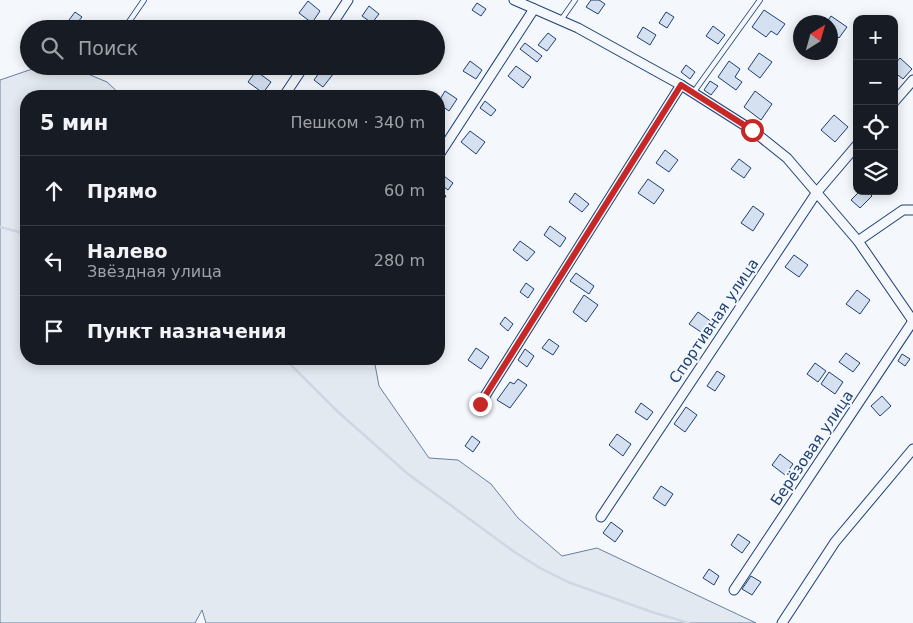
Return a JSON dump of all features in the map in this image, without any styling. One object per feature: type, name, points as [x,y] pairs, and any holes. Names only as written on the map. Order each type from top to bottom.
[{"type":"street","points":[[335,20],[348,0]]},
{"type":"street","points":[[514,0],[578,28],[681,85],[752,130],[788,158],[858,241],[913,321]]},
{"type":"street","points":[[445,146],[534,9]]},
{"type":"street","points":[[288,90],[298,75]]},
{"type":"street","points":[[898,97],[913,80]]},
{"type":"street","points":[[480,404],[681,85]]},
{"type":"street","name":"Спортивная улица","points":[[600,517],[817,192],[853,150]]},
{"type":"street","points":[[858,241],[903,210],[913,210]]},
{"type":"street","name":"Берёзовая улица","points":[[734,590],[913,321]]},
{"type":"street","points":[[782,623],[835,542],[913,448]]},
{"type":"lane","points":[[130,20],[144,0]]},
{"type":"lane","points":[[561,20],[575,0]]},
{"type":"lane","points":[[693,93],[760,0]]},
{"type":"shaded area","points":[[20,73],[20,75],[90,75],[107,82],[116,90],[20,90],[20,365],[375,365],[379,386],[429,458],[458,460],[491,484],[518,518],[562,556],[597,548],[756,623],[206,623],[202,610],[195,623],[0,623],[0,80]]},
{"type":"building","points":[[591,0],[599,0],[605,4],[598,14],[586,7]]},
{"type":"building","points":[[308,1],[320,11],[314,20],[308,20],[299,13]]},
{"type":"building","points":[[477,3],[486,9],[481,16],[472,10]]},
{"type":"building","points":[[369,6],[379,14],[374,20],[368,20],[362,16]]},
{"type":"building","points":[[764,10],[785,24],[777,35],[771,31],[766,37],[752,27]]},
{"type":"building","points":[[75,12],[82,17],[80,20],[69,20]]},
{"type":"building","points":[[666,12],[674,17],[667,28],[659,23]]},
{"type":"building","points":[[838,21],[847,27],[838,37]]},
{"type":"building","points":[[713,26],[725,35],[718,44],[706,36]]},
{"type":"building","points":[[643,27],[656,35],[650,45],[637,37]]},
{"type":"building","points":[[548,33],[556,39],[547,51],[538,45]]},
{"type":"building","points":[[525,43],[542,56],[537,62],[520,49]]},
{"type":"building","points":[[759,53],[772,62],[760,78],[748,69]]},
{"type":"building","points":[[900,58],[912,69],[903,79],[898,75],[898,60]]},
{"type":"building","points":[[470,61],[482,70],[476,79],[463,71]]},
{"type":"building","points":[[729,61],[740,69],[735,77],[742,82],[736,90],[718,77]]},
{"type":"building","points":[[686,65],[695,72],[690,79],[681,72]]},
{"type":"building","points":[[516,66],[531,77],[523,88],[508,76]]},
{"type":"building","points":[[253,75],[261,75],[271,82],[265,90],[259,90],[248,82]]},
{"type":"building","points":[[318,75],[332,75],[323,87],[314,80]]},
{"type":"building","points":[[710,81],[718,86],[711,95],[704,90]]},
{"type":"building","points":[[445,91],[457,99],[449,111],[445,108]]},
{"type":"building","points":[[755,91],[772,104],[761,120],[744,107]]},
{"type":"building","points":[[485,101],[496,110],[491,116],[480,108]]},
{"type":"building","points":[[834,115],[848,127],[835,142],[821,130]]},
{"type":"building","points":[[470,131],[485,142],[476,154],[461,142]]},
{"type":"building","points":[[665,150],[678,160],[669,172],[656,163]]},
{"type":"building","points":[[739,159],[751,168],[744,178],[731,169]]},
{"type":"building","points":[[445,177],[453,183],[448,190],[445,188]]},
{"type":"building","points":[[648,179],[664,190],[654,204],[638,193]]},
{"type":"building","points":[[575,193],[589,204],[582,212],[569,202]]},
{"type":"building","points":[[856,195],[872,196],[860,208],[851,200]]},
{"type":"building","points":[[753,206],[764,214],[753,231],[741,223]]},
{"type":"building","points":[[550,226],[566,238],[560,247],[544,235]]},
{"type":"building","points":[[520,241],[535,252],[527,261],[513,250]]},
{"type":"building","points":[[794,255],[808,265],[799,277],[785,267]]},
{"type":"building","points":[[576,273],[594,286],[589,294],[570,281]]},
{"type":"building","points":[[526,283],[534,289],[528,298],[520,292]]},
{"type":"building","points":[[857,290],[870,300],[860,314],[846,304]]},
{"type":"building","points":[[584,295],[598,305],[586,322],[573,312]]},
{"type":"building","points":[[698,312],[712,322],[704,334],[689,324]]},
{"type":"building","points":[[505,317],[513,324],[508,331],[500,324]]},
{"type":"building","points":[[549,339],[559,346],[553,355],[542,348]]},
{"type":"building","points":[[476,348],[489,357],[481,369],[468,360]]},
{"type":"building","points":[[525,349],[534,356],[527,367],[518,360]]},
{"type":"building","points":[[846,353],[860,363],[853,372],[839,362]]},
{"type":"building","points":[[902,354],[910,359],[905,366],[898,361]]},
{"type":"building","points":[[815,363],[826,371],[818,382],[807,374]]},
{"type":"building","points":[[717,371],[725,376],[715,391],[707,386]]},
{"type":"building","points":[[829,372],[843,382],[835,394],[821,384]]},
{"type":"building","points":[[518,379],[527,385],[510,408],[497,400],[510,382],[514,384]]},
{"type":"building","points":[[882,396],[891,406],[880,416],[871,406]]},
{"type":"building","points":[[641,403],[653,412],[647,420],[635,412]]},
{"type":"building","points":[[686,407],[697,415],[685,432],[674,424]]},
{"type":"building","points":[[617,434],[631,444],[623,456],[609,445]]},
{"type":"building","points":[[472,436],[480,442],[473,452],[465,446]]},
{"type":"building","points":[[780,454],[793,464],[785,475],[772,465]]},
{"type":"building","points":[[661,486],[673,494],[665,506],[653,498]]},
{"type":"building","points":[[611,522],[623,531],[615,542],[603,533]]},
{"type":"building","points":[[738,534],[750,542],[742,553],[731,545]]},
{"type":"building","points":[[709,569],[719,576],[714,585],[703,578]]},
{"type":"building","points":[[751,576],[761,582],[752,595],[742,589]]},
{"type":"waterway","points":[[0,227],[20,232]]},
{"type":"waterway","points":[[291,365],[337,411],[408,474],[513,551],[540,568],[568,582],[689,623]]},
{"type":"route","points":[[480,404],[681,85],[752,130]]}]
